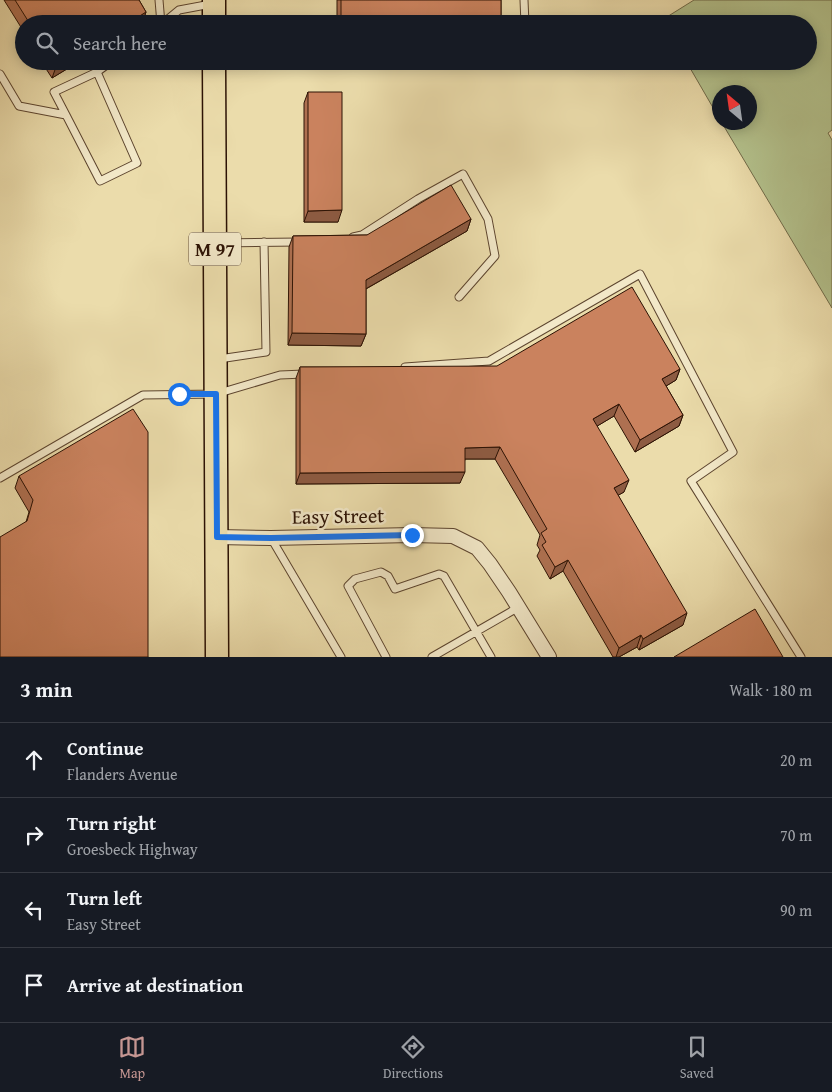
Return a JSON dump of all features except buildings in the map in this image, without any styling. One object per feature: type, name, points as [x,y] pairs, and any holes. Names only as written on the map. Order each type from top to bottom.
[{"type":"main road","name":"M 97","points":[[214,70],[217,657]]},
{"type":"street","name":"Easy Street","points":[[217,537],[453,536],[477,548],[490,564],[549,657]]},
{"type":"lane","points":[[159,0],[160,15]]},
{"type":"lane","points":[[524,0],[525,15]]},
{"type":"lane","points":[[173,15],[179,10],[214,9]]},
{"type":"lane","points":[[97,72],[137,164],[100,181],[54,92],[100,70]]},
{"type":"lane","points":[[0,74],[19,106],[66,115]]},
{"type":"lane","points":[[346,238],[362,235],[418,199],[463,174],[488,218],[495,256],[459,297]]},
{"type":"lane","points":[[216,360],[266,352],[264,242]]},
{"type":"lane","points":[[215,243],[304,242]]},
{"type":"lane","points":[[402,367],[489,361],[640,274],[733,452],[691,480],[801,657]]},
{"type":"lane","points":[[0,478],[143,395],[216,394],[280,375],[307,373]]},
{"type":"lane","points":[[271,538],[341,657]]},
{"type":"lane","points":[[386,657],[348,586],[355,579],[381,572],[388,576],[395,589],[439,574],[444,576],[491,657]]},
{"type":"lane","points":[[432,657],[518,607]]},
{"type":"green space","points":[[694,0],[832,0],[832,130],[828,133],[832,140],[832,308],[726,130],[757,130],[757,85],[712,85],[712,106],[691,70],[817,70],[817,15],[670,15]]},
{"type":"route","points":[[179,394],[216,394],[217,537],[271,538],[412,535]]}]
